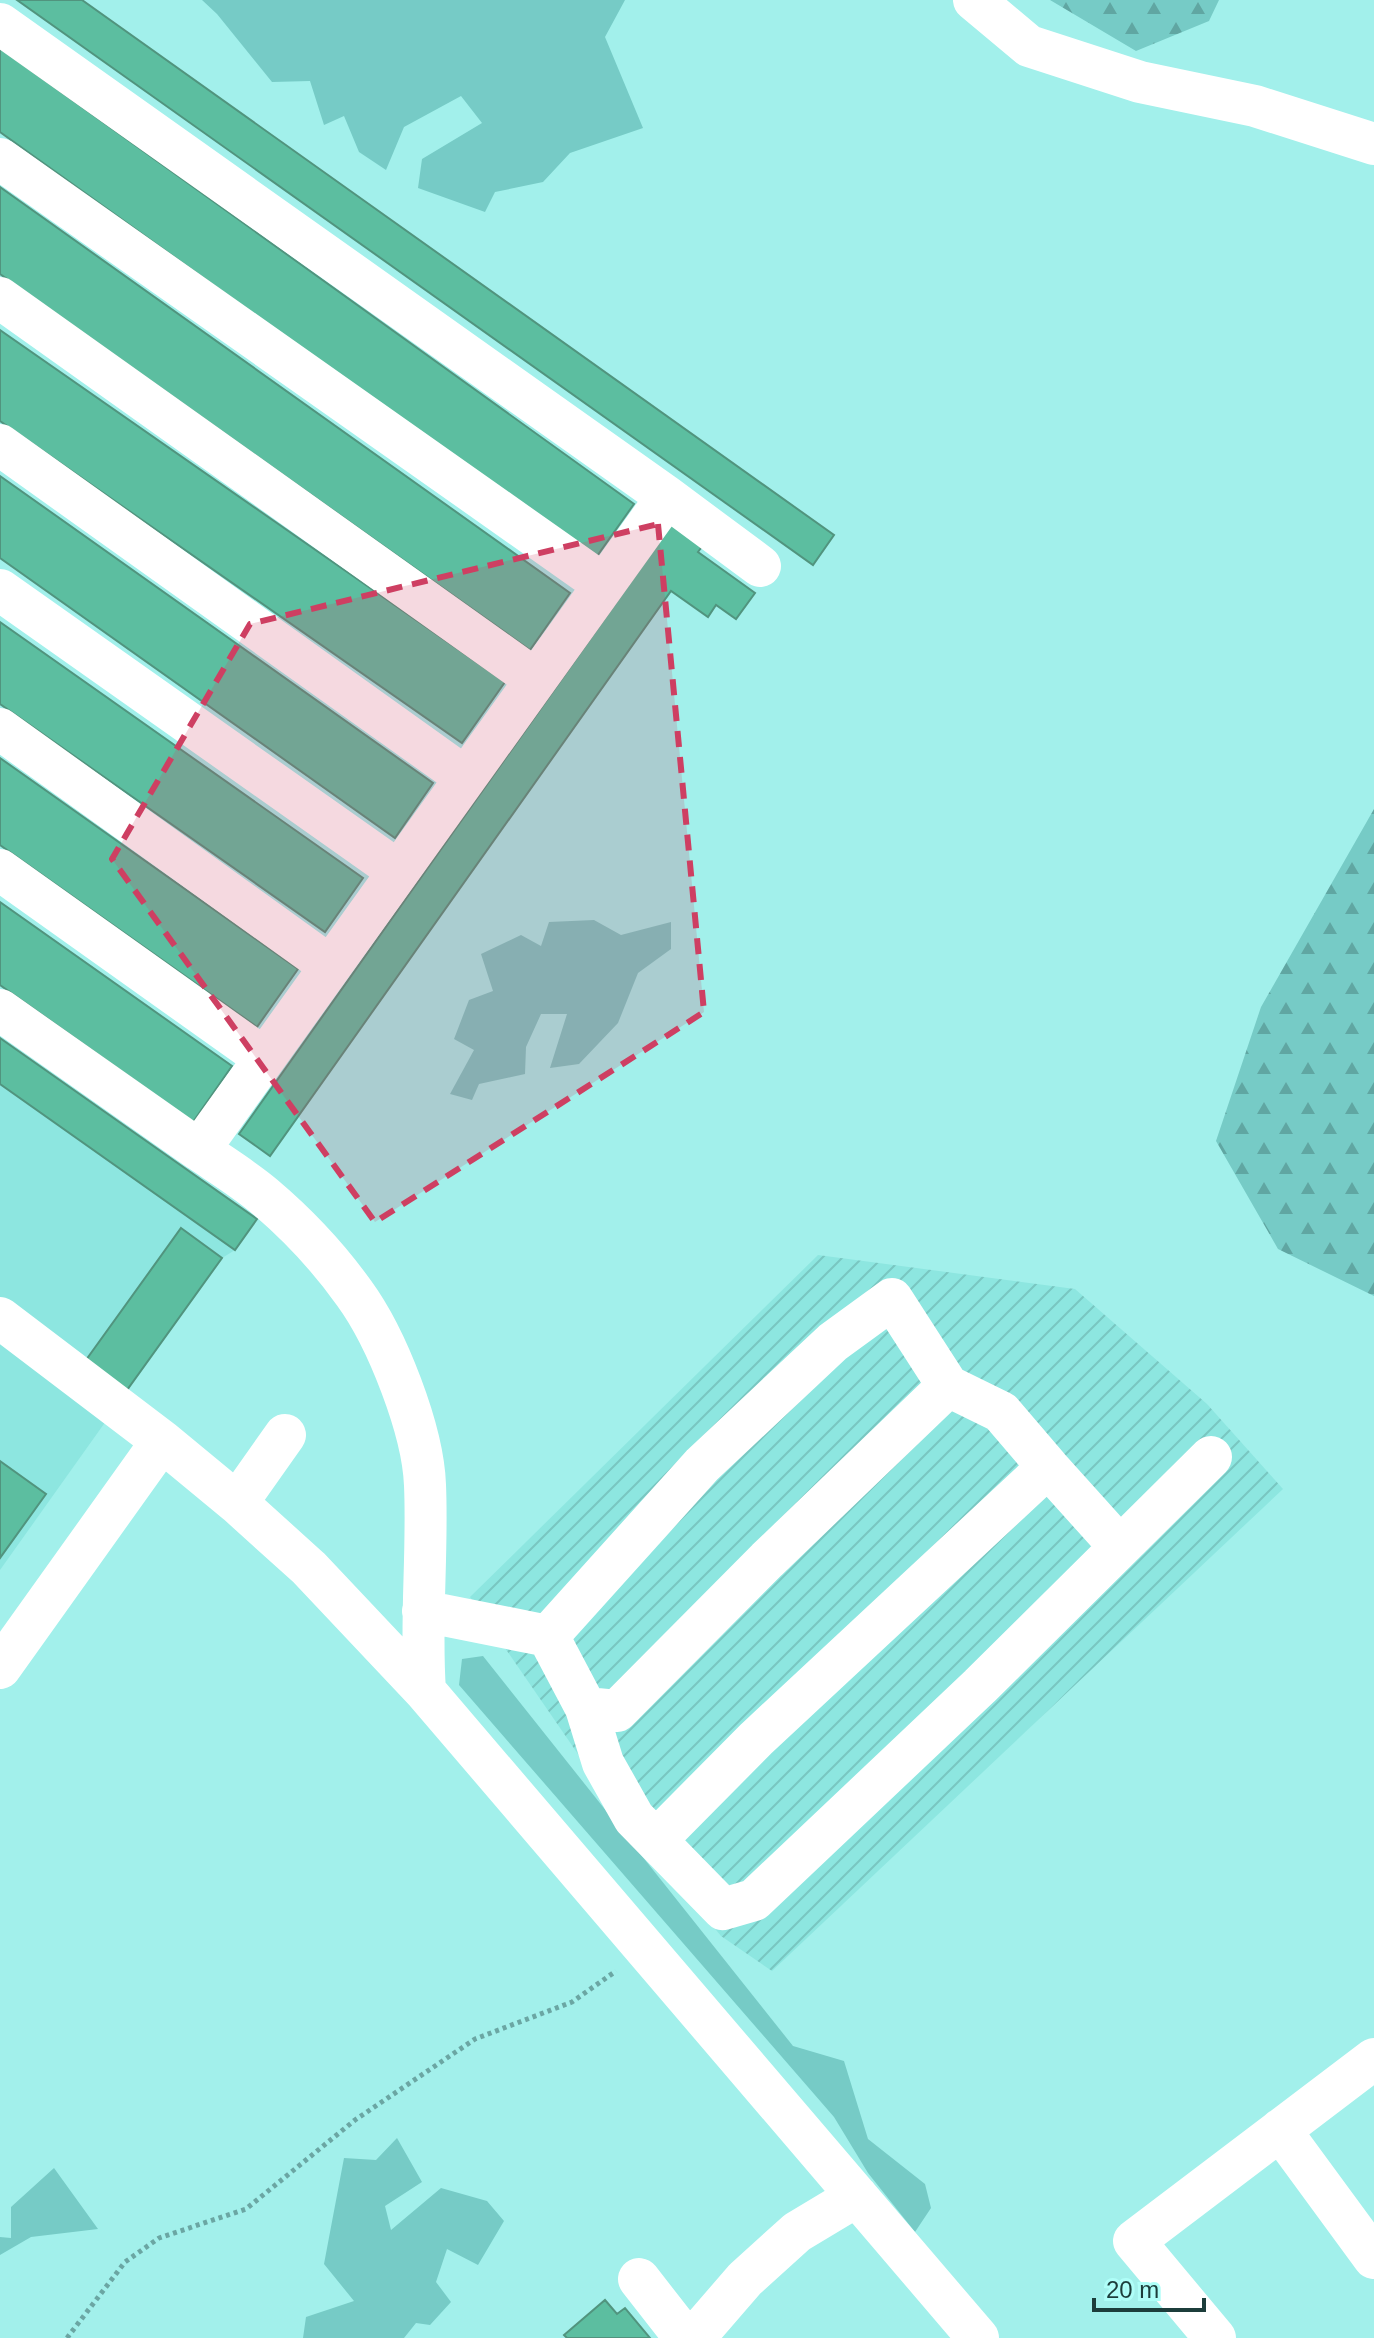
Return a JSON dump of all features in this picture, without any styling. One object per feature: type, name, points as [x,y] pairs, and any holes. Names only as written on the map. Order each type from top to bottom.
[{"type":"street","points":[[974,0],[1029,46],[1140,82],[1255,106],[1374,144]]},
{"type":"street","points":[[0,24],[760,566]]},
{"type":"street","points":[[0,159],[603,584]]},
{"type":"street","points":[[0,298],[535,679]]},
{"type":"street","points":[[0,445],[465,777]]},
{"type":"street","points":[[199,1150],[667,497]]},
{"type":"street","points":[[0,590],[398,871]]},
{"type":"street","points":[[0,729],[330,966]]},
{"type":"street","points":[[0,870],[264,1058]]},
{"type":"street","points":[[0,1010],[262,1194],[306,1236],[355,1295],[388,1355],[411,1412],[425,1482],[422,1646],[425,1691]]},
{"type":"street","points":[[548,1636],[702,1465],[833,1342],[892,1299],[948,1386],[1001,1412],[1120,1547]]},
{"type":"street","points":[[0,1318],[162,1441],[309,1568],[425,1691],[978,2338]]},
{"type":"street","points":[[586,1708],[617,1711],[767,1560],[948,1386]]},
{"type":"street","points":[[237,1503],[285,1435]]},
{"type":"street","points":[[0,1668],[162,1441]]},
{"type":"street","points":[[548,1636],[586,1708],[603,1763],[634,1818],[723,1909],[754,1900],[980,1686],[1211,1457]]},
{"type":"street","points":[[656,1840],[756,1739],[1048,1467]]},
{"type":"street","points":[[423,1611],[548,1636]]},
{"type":"street","points":[[1215,2338],[1134,2241],[1374,2059]]},
{"type":"street","points":[[1280,2130],[1373,2255]]},
{"type":"street","points":[[694,2338],[745,2279],[797,2232],[857,2196]]},
{"type":"street","points":[[639,2279],[685,2338]]},
{"type":"path","points":[[67,2338],[125,2262],[159,2238],[246,2209],[355,2120],[475,2039],[572,2002],[646,1949]]},
{"type":"highlighted area","points":[[658,524],[704,1012],[375,1222],[112,859],[250,624]]},
{"type":"shaded area","points":[[0,1084],[235,1250],[222,1258],[0,1570]]},
{"type":"shaded area","points":[[818,1255],[1075,1289],[1207,1404],[1283,1489],[772,1971],[721,1936],[613,1805],[470,1597]]},
{"type":"green space","points":[[202,0],[625,0],[605,37],[643,128],[570,153],[543,182],[495,192],[485,212],[418,188],[422,159],[482,123],[461,96],[404,127],[386,170],[359,152],[344,116],[324,125],[310,81],[272,82]]},
{"type":"green space","points":[[1050,0],[1219,0],[1209,21],[1136,51]]},
{"type":"green space","points":[[1374,809],[1374,1296],[1278,1249],[1216,1141],[1261,1007]]},
{"type":"green space","points":[[594,920],[621,935],[671,922],[671,949],[638,973],[618,1023],[579,1064],[550,1068],[567,1014],[541,1014],[526,1047],[525,1074],[479,1084],[472,1100],[450,1094],[474,1050],[454,1039],[469,1000],[493,991],[481,954],[521,935],[541,946],[549,922]]},
{"type":"green space","points":[[483,1656],[793,2046],[844,2061],[868,2139],[925,2184],[931,2208],[915,2232],[868,2173],[834,2117],[459,1685],[462,1659]]},
{"type":"green space","points":[[397,2138],[422,2182],[385,2206],[391,2230],[441,2188],[487,2201],[504,2221],[478,2265],[447,2249],[436,2282],[451,2302],[430,2325],[416,2323],[404,2338],[303,2338],[306,2317],[354,2301],[324,2264],[344,2158],[376,2160]]},
{"type":"green space","points":[[54,2168],[98,2229],[31,2237],[0,2255],[0,2237],[11,2238],[11,2207]]},
{"type":"building","points":[[17,0],[82,0],[834,535],[813,565]]},
{"type":"building","points":[[0,48],[634,504],[595,559],[0,132]]},
{"type":"building","points":[[0,187],[570,593],[530,650],[0,274]]},
{"type":"building","points":[[0,330],[505,682],[462,743],[0,421]]},
{"type":"building","points":[[0,476],[433,783],[395,838],[0,558]]},
{"type":"building","points":[[673,522],[704,544],[698,552],[755,593],[736,619],[716,605],[708,617],[671,591],[270,1156],[239,1134]]},
{"type":"building","points":[[0,622],[363,878],[325,932],[0,704]]},
{"type":"building","points":[[0,758],[298,969],[257,1027],[0,845]]},
{"type":"building","points":[[0,902],[232,1066],[193,1122],[0,985]]},
{"type":"building","points":[[0,1038],[257,1219],[235,1250],[0,1084]]},
{"type":"building","points":[[181,1228],[222,1258],[127,1390],[86,1360]]},
{"type":"building","points":[[0,1461],[46,1494],[0,1558]]},
{"type":"building","points":[[605,2300],[617,2314],[625,2308],[650,2338],[567,2338],[564,2335]]}]
